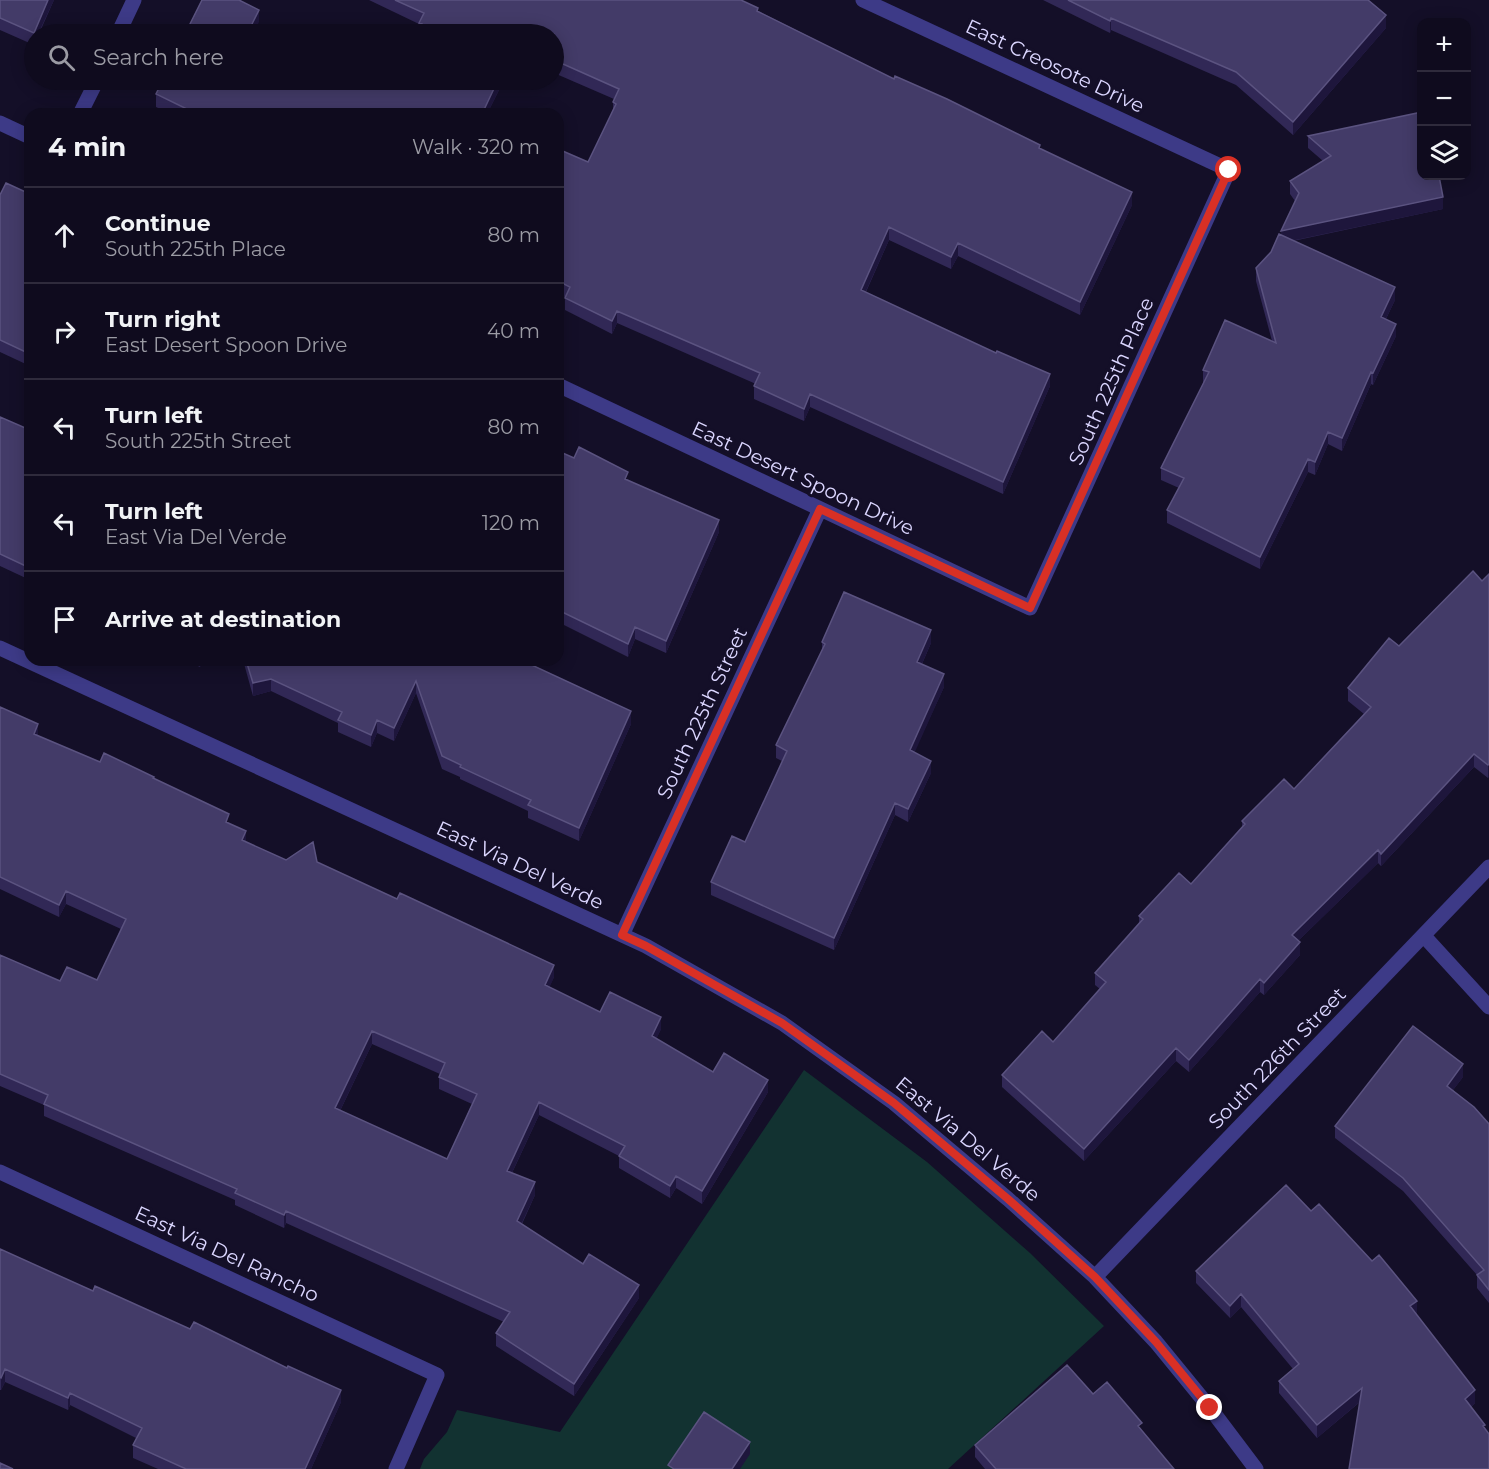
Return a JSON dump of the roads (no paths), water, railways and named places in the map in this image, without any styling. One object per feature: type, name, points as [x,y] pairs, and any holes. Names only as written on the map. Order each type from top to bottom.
[{"type":"street","points":[[123,24],[134,0]]},
{"type":"street","name":"East Creosote Drive","points":[[863,0],[1229,170]]},
{"type":"street","points":[[83,108],[92,90]]},
{"type":"street","points":[[0,123],[24,134]]},
{"type":"street","name":"South 225th Place","points":[[1030,608],[1229,170]]},
{"type":"street","name":"East Desert Spoon Drive","points":[[564,388],[1030,608]]},
{"type":"street","name":"South 225th Street","points":[[622,935],[820,509]]},
{"type":"street","name":"East Via Del Verde","points":[[0,648],[24,659]]},
{"type":"street","name":"East Via Del Verde","points":[[39,666],[646,946],[782,1023],[894,1103],[1008,1199],[1095,1277],[1156,1342],[1256,1469]]},
{"type":"street","name":"South 226th Street","points":[[1095,1277],[1489,867]]},
{"type":"street","points":[[1424,936],[1489,1007]]},
{"type":"street","name":"East Via Del Rancho","points":[[0,1172],[437,1375],[396,1469]]}]
